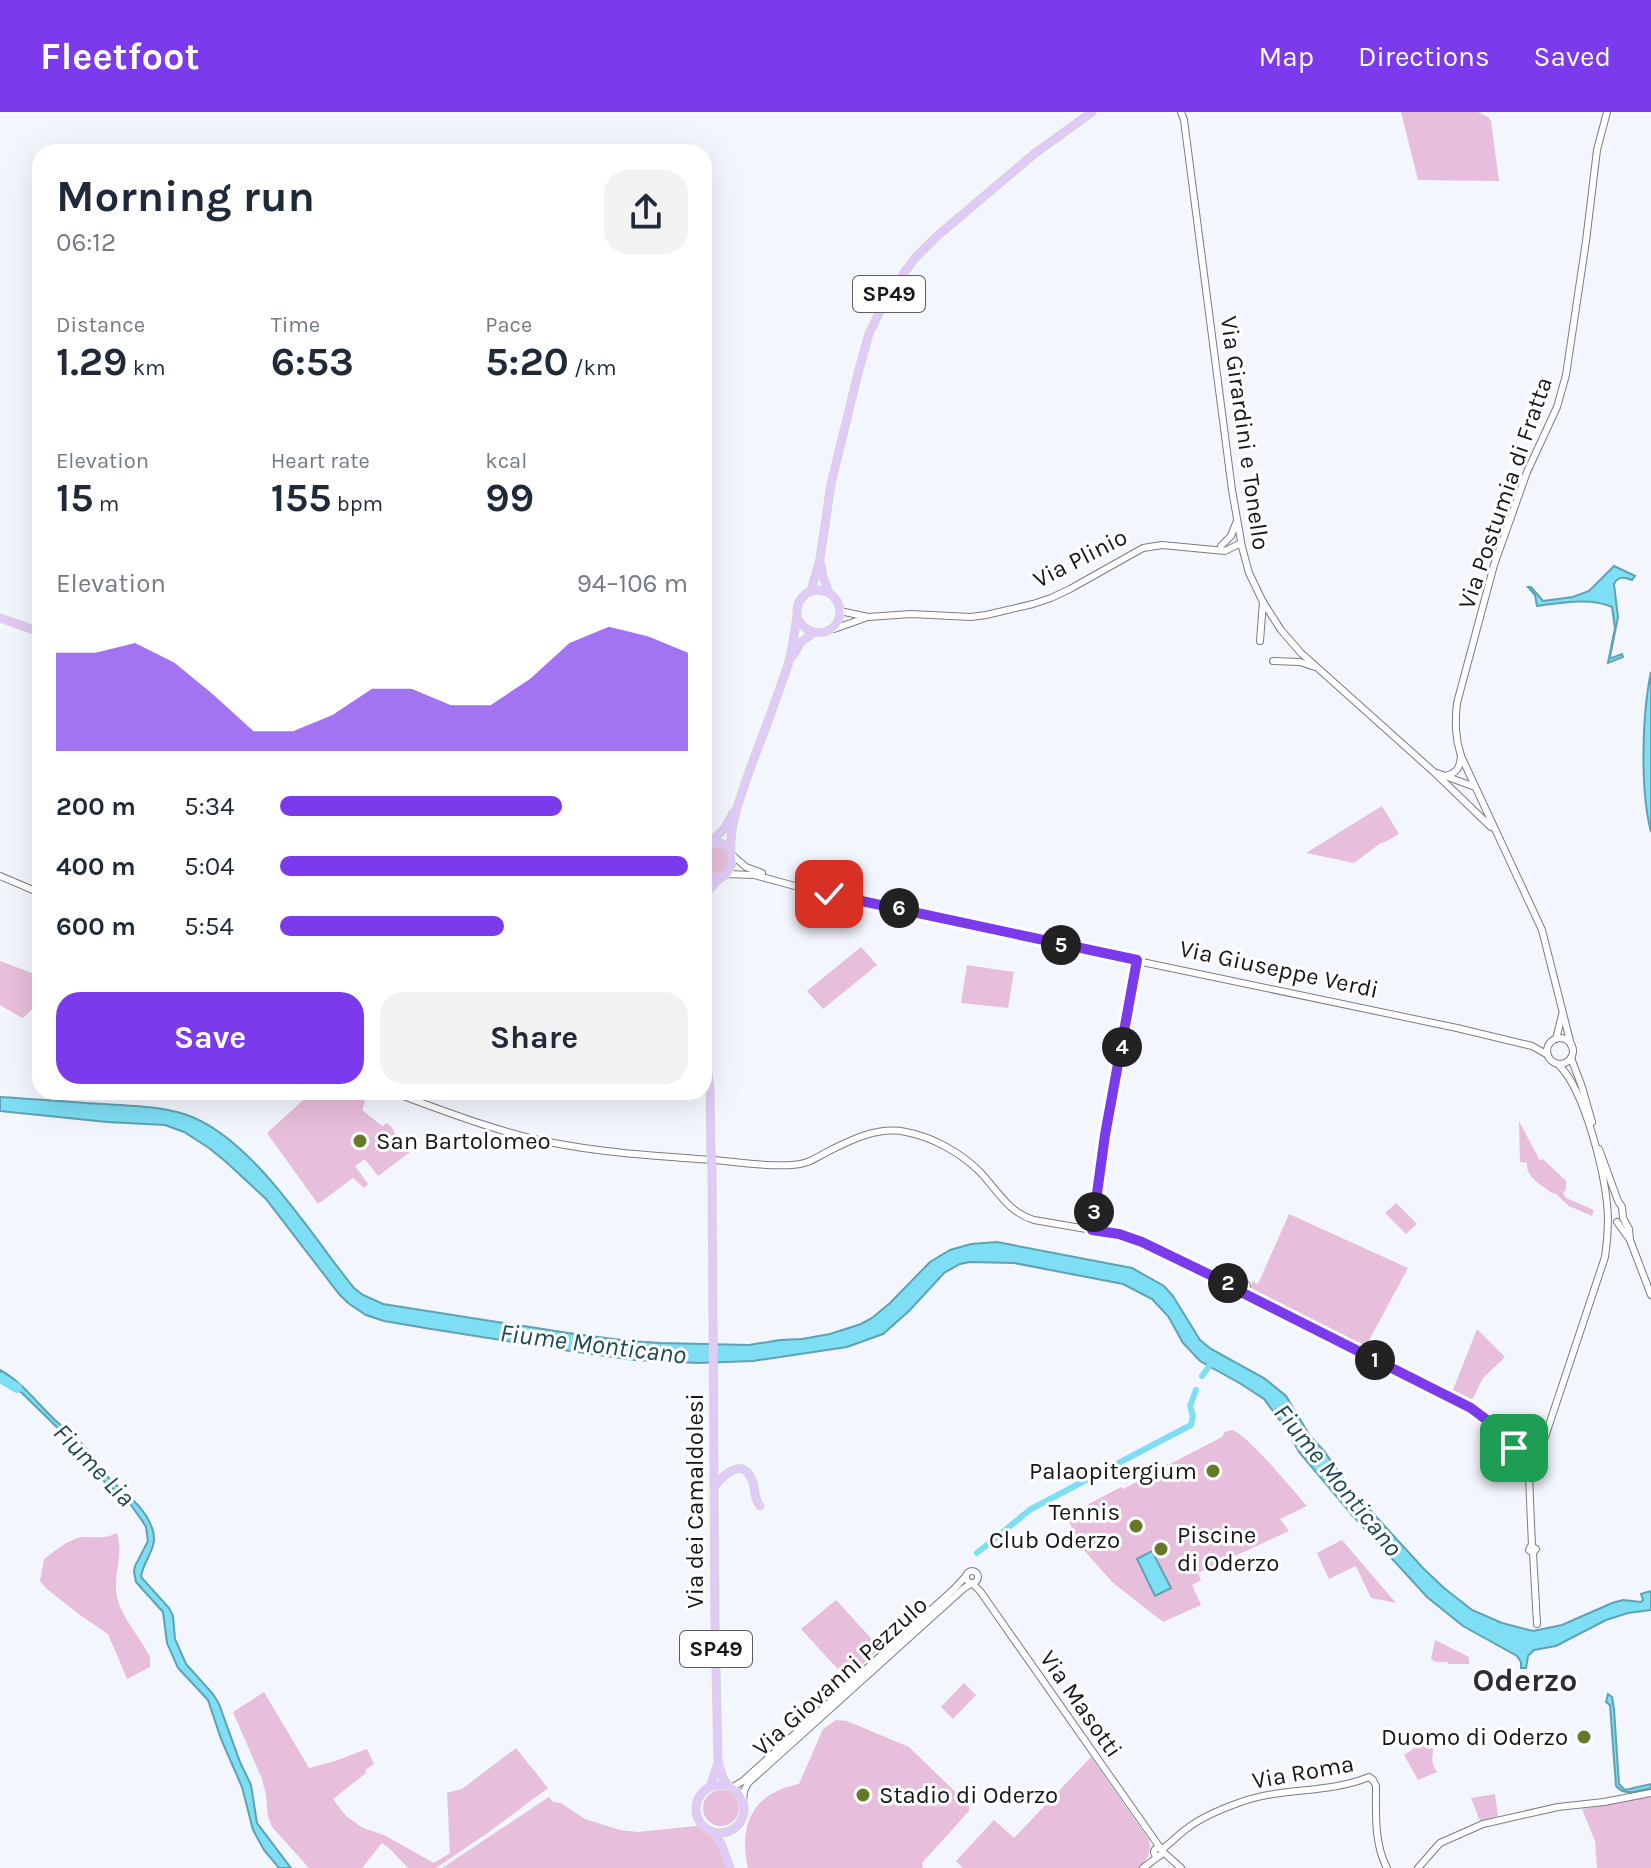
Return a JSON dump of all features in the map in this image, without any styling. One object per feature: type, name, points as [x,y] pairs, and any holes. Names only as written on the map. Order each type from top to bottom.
[{"type":"main road","name":"SP49","points":[[712,887],[732,866],[730,838],[738,804],[788,662],[799,601],[811,591],[820,559],[831,484],[858,373],[869,334],[887,296],[915,258],[936,237],[1034,154],[1092,112]]},
{"type":"main road","name":"SP49","points":[[820,559],[829,593],[835,597],[840,611]]},
{"type":"main road","points":[[811,591],[829,593]]},
{"type":"main road","points":[[797,617],[800,624],[813,633],[820,633],[829,630],[838,621],[840,611]]},
{"type":"main road","points":[[0,618],[32,629]]},
{"type":"main road","name":"SP49","points":[[788,662],[801,642],[813,633]]},
{"type":"main road","name":"SP49","points":[[712,840],[725,828],[738,804]]},
{"type":"main road","name":"SP49","points":[[712,844],[718,843],[728,848],[731,854]]},
{"type":"main road","points":[[712,878],[723,876]]},
{"type":"main road","name":"Via dei Camaldolesi","points":[[710,1100],[718,1761],[729,1787]]},
{"type":"main road","points":[[714,1488],[728,1471],[741,1469],[752,1479],[754,1496],[760,1506]]},
{"type":"main road","name":"Via dei Camaldolesi","points":[[710,1787],[718,1761]]},
{"type":"main road","name":"SP49","points":[[710,1787],[698,1800],[696,1812],[701,1824],[715,1833],[729,1865]]},
{"type":"main road","points":[[710,1787],[729,1787]]},
{"type":"main road","name":"SP49","points":[[729,1787],[738,1792],[744,1813],[742,1820],[732,1830],[728,1845],[729,1865]]},
{"type":"main road","points":[[715,1833],[732,1830]]},
{"type":"street","name":"Via Girardini e Tonello","points":[[1183,112],[1237,519],[1246,564],[1263,602],[1281,630],[1318,669],[1435,773],[1498,836]]},
{"type":"street","name":"Via Postumia di Fratta","points":[[1571,1045],[1542,930],[1461,756],[1454,724],[1494,565],[1527,472],[1557,407],[1566,375],[1597,150],[1607,112]]},
{"type":"street","points":[[1237,519],[1231,536],[1220,549],[1237,555],[1246,564]]},
{"type":"street","name":"Via Plinio","points":[[829,630],[868,617],[911,614],[971,617],[994,614],[1051,598],[1143,548],[1162,545],[1220,549],[1232,542],[1241,543]]},
{"type":"street","points":[[1260,641],[1263,602]]},
{"type":"street","name":"Via Plinio","points":[[840,611],[868,617]]},
{"type":"street","points":[[1273,661],[1300,662],[1318,669]]},
{"type":"street","points":[[1445,776],[1460,766],[1461,756]]},
{"type":"street","name":"Via Girardini e Tonello","points":[[1435,773],[1475,787]]},
{"type":"street","points":[[1455,792],[1465,795],[1475,787]]},
{"type":"street","name":"Via Giuseppe Verdi","points":[[731,854],[746,867],[806,889],[1457,1028],[1532,1046],[1548,1055]]},
{"type":"street","name":"Via Giuseppe Verdi","points":[[723,876],[749,874],[784,882]]},
{"type":"street","points":[[0,876],[32,890]]},
{"type":"street","points":[[1092,1230],[1105,1135],[1137,960]]},
{"type":"street","points":[[1529,1476],[1534,1472],[1533,1467],[1549,1428],[1602,1265],[1608,1232],[1602,1174],[1588,1121],[1565,1070],[1548,1055],[1549,1044],[1556,1039],[1560,1030],[1563,1012]]},
{"type":"street","points":[[1556,1039],[1565,1039],[1571,1045],[1571,1058],[1585,1095],[1606,1172],[1624,1212],[1608,1232]]},
{"type":"street","name":"Via Giuseppe Verdi","points":[[1532,1046],[1549,1044]]},
{"type":"street","points":[[1558,1064],[1571,1058]]},
{"type":"street","points":[[414,1100],[493,1128],[547,1142],[664,1157],[776,1166],[804,1164],[858,1137],[891,1130],[905,1131],[935,1142],[979,1171],[1009,1207],[1021,1216],[1119,1234],[1142,1242],[1239,1288],[1471,1408],[1500,1430],[1529,1476],[1537,1624]]},
{"type":"street","points":[[1607,1205],[1612,1200],[1618,1201]]},
{"type":"street","points":[[1608,1215],[1612,1221],[1619,1221]]},
{"type":"street","points":[[1619,1221],[1630,1240],[1651,1295]]},
{"type":"street","points":[[1525,1467],[1533,1467]]},
{"type":"street","name":"Via Giovanni Pezzulo","points":[[729,1787],[743,1781],[968,1573],[973,1571],[977,1575],[975,1581],[748,1783],[743,1802]]},
{"type":"street","name":"Via Masotti","points":[[975,1581],[1151,1837],[1158,1852],[1181,1868]]},
{"type":"street","name":"Via Roma","points":[[1145,1866],[1189,1826],[1242,1801],[1347,1785],[1369,1777],[1376,1786],[1378,1839],[1387,1868]]},
{"type":"street","points":[[1418,1868],[1440,1843],[1483,1824],[1558,1807],[1651,1793]]},
{"type":"shaded area","points":[[1401,112],[1478,112],[1488,117],[1499,181],[1418,180]]},
{"type":"shaded area","points":[[1382,806],[1399,834],[1382,842],[1354,863],[1306,853]]},
{"type":"shaded area","points":[[712,848],[721,848],[728,855],[725,869],[712,872]]},
{"type":"shaded area","points":[[861,947],[877,965],[823,1009],[807,991]]},
{"type":"shaded area","points":[[0,961],[32,973],[32,1009],[27,1015],[22,1018],[0,1005]]},
{"type":"shaded area","points":[[967,965],[1014,972],[1008,1008],[961,1003]]},
{"type":"shaded area","points":[[303,1100],[365,1100],[362,1110],[382,1126],[387,1123],[410,1152],[378,1176],[365,1159],[355,1166],[368,1184],[364,1188],[353,1178],[318,1204],[267,1133]]},
{"type":"shaded area","points":[[1519,1121],[1540,1161],[1543,1159],[1566,1181],[1563,1193],[1566,1198],[1594,1210],[1592,1216],[1569,1206],[1539,1184],[1529,1173],[1527,1163],[1520,1162]]},
{"type":"shaded area","points":[[1396,1203],[1417,1224],[1406,1234],[1385,1213]]},
{"type":"shaded area","points":[[1289,1214],[1408,1268],[1365,1348],[1251,1289],[1252,1281],[1258,1284]]},
{"type":"shaded area","points":[[1477,1329],[1505,1357],[1483,1378],[1472,1400],[1453,1390]]},
{"type":"shaded area","points":[[1232,1430],[1259,1452],[1307,1506],[1280,1519],[1289,1531],[1198,1573],[1201,1580],[1192,1585],[1201,1605],[1163,1622],[1112,1582],[1083,1549],[1066,1516]]},
{"type":"shaded area","points":[[117,1533],[116,1588],[119,1604],[150,1657],[150,1667],[127,1679],[108,1634],[40,1581],[44,1559],[63,1545],[74,1539]]},
{"type":"shaded area","points":[[1342,1540],[1396,1603],[1371,1598],[1356,1566],[1329,1579],[1317,1553]]},
{"type":"shaded area","points":[[836,1600],[880,1648],[847,1679],[801,1629]]},
{"type":"shaded area","points":[[1435,1640],[1469,1657],[1469,1664],[1448,1664],[1431,1659]]},
{"type":"shaded area","points":[[964,1683],[976,1695],[953,1719],[941,1707]]},
{"type":"shaded area","points":[[264,1692],[309,1768],[367,1749],[374,1764],[333,1799],[346,1816],[363,1828],[384,1835],[434,1863],[450,1853],[447,1793],[462,1789],[516,1748],[548,1788],[436,1868],[408,1868],[382,1843],[362,1868],[309,1868],[272,1827],[262,1779],[233,1712]]},
{"type":"shaded area","name":"Stadio di Oderzo","points":[[836,1720],[847,1721],[909,1747],[969,1805],[969,1811],[922,1863],[923,1868],[748,1868],[745,1838],[752,1813],[770,1795],[799,1784],[823,1729]]},
{"type":"shaded area","points":[[1425,1741],[1428,1749],[1433,1748],[1437,1772],[1418,1780],[1404,1755]]},
{"type":"shaded area","points":[[1091,1757],[1149,1840],[1148,1856],[1139,1868],[963,1868],[956,1861],[994,1820],[1014,1838]]},
{"type":"shaded area","points":[[721,1790],[734,1795],[739,1808],[734,1821],[721,1826],[708,1821],[703,1808],[708,1795]]},
{"type":"shaded area","points":[[1495,1794],[1498,1816],[1480,1821],[1471,1798]]},
{"type":"shaded area","points":[[1651,1796],[1651,1868],[1597,1868],[1595,1841],[1582,1809]]},
{"type":"shaded area","points":[[549,1797],[585,1819],[620,1830],[638,1832],[696,1826],[715,1833],[730,1868],[442,1868]]},
{"type":"water","points":[[1614,566],[1635,576],[1632,580],[1619,578],[1614,584],[1618,617],[1610,657],[1622,654],[1623,657],[1608,663],[1615,628],[1612,607],[1585,601],[1537,606],[1535,595],[1528,587],[1543,601],[1573,597],[1589,591]]},
{"type":"water","points":[[1651,672],[1651,832],[1645,795],[1644,752]]},
{"type":"water","name":"Fiume Monticano","points":[[0,1097],[144,1107],[184,1114],[209,1125],[256,1164],[354,1288],[363,1295],[383,1304],[568,1333],[629,1341],[749,1345],[830,1334],[872,1318],[930,1262],[950,1250],[971,1244],[997,1242],[1132,1268],[1164,1286],[1200,1340],[1264,1378],[1286,1396],[1310,1436],[1349,1487],[1423,1568],[1472,1610],[1502,1623],[1533,1631],[1562,1625],[1623,1600],[1641,1602],[1641,1594],[1651,1591],[1651,1610],[1606,1620],[1556,1646],[1534,1650],[1528,1656],[1526,1668],[1521,1668],[1517,1656],[1463,1626],[1427,1597],[1299,1452],[1264,1399],[1200,1361],[1183,1343],[1168,1316],[1152,1299],[1123,1284],[1014,1263],[970,1262],[944,1273],[883,1334],[847,1347],[753,1361],[698,1363],[635,1360],[570,1351],[384,1321],[366,1315],[339,1294],[266,1199],[225,1161],[184,1132],[165,1125],[0,1111]]},
{"type":"water","points":[[0,1370],[83,1445],[101,1470],[144,1512],[153,1531],[154,1543],[141,1577],[169,1608],[173,1616],[175,1639],[186,1664],[219,1704],[251,1785],[257,1823],[291,1868],[279,1868],[253,1830],[242,1787],[208,1700],[178,1668],[167,1643],[163,1612],[136,1582],[135,1566],[148,1541],[146,1527],[128,1501],[94,1473],[75,1445],[22,1393],[0,1377]]},
{"type":"water","points":[[1152,1551],[1171,1588],[1155,1596],[1137,1559]]},
{"type":"water","points":[[1608,1694],[1612,1697],[1614,1709],[1619,1784],[1625,1790],[1651,1784],[1651,1788],[1628,1792],[1616,1786],[1610,1705],[1606,1702]]},
{"type":"waterway","points":[[1202,1376],[1214,1360]]},
{"type":"waterway","name":"Fiume Lia","points":[[0,1378],[17,1388]]},
{"type":"waterway","points":[[977,1553],[1031,1509],[1191,1425],[1193,1416],[1190,1406],[1196,1390]]},
{"type":"place","name":"San Bartolomeo","points":[[360,1141]]},
{"type":"place","name":"Palaopitergium","points":[[1213,1471]]},
{"type":"place","name":"Tennis Club Oderzo","points":[[1136,1526]]},
{"type":"place","name":"Piscine di Oderzo","points":[[1161,1549]]},
{"type":"place","name":"Duomo di Oderzo","points":[[1584,1737]]},
{"type":"place","name":"Stadio di Oderzo","points":[[863,1795]]},
{"type":"district","name":"Oderzo","points":[[1525,1680]]},
{"type":"route","points":[[829,894],[1137,960],[1105,1135],[1092,1230],[1119,1234],[1142,1242],[1471,1408],[1500,1430],[1514,1448]]}]
